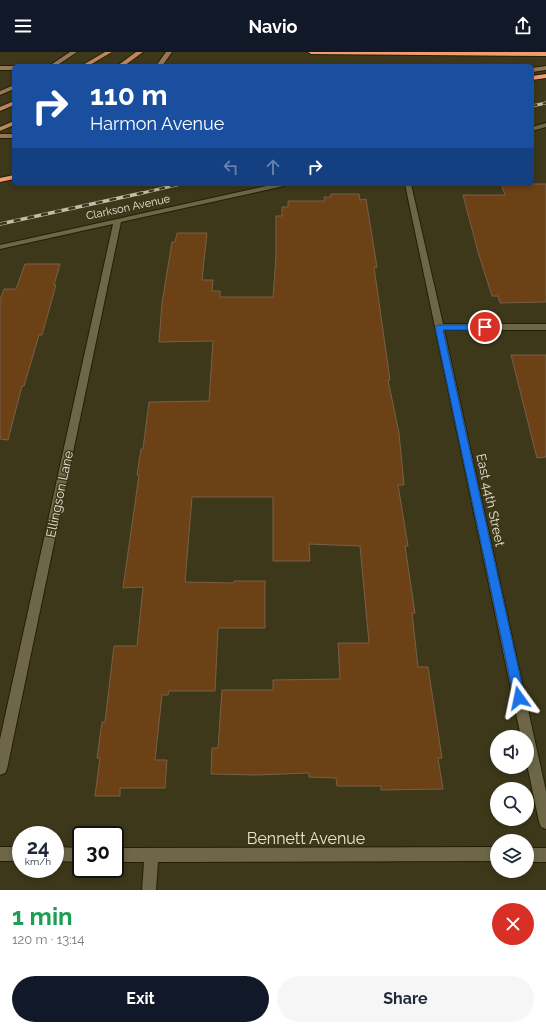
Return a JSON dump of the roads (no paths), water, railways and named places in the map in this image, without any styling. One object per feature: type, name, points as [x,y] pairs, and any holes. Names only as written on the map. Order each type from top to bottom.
[{"type":"highway","points":[[311,52],[546,54]]},
{"type":"highway","points":[[534,78],[546,76]]},
{"type":"highway","points":[[0,180],[12,177]]},
{"type":"main road","points":[[55,64],[74,52]]},
{"type":"main road","points":[[88,64],[109,52]]},
{"type":"main road","points":[[123,64],[140,52]]},
{"type":"main road","points":[[160,64],[169,52]]},
{"type":"main road","points":[[0,68],[12,68]]},
{"type":"main road","points":[[534,68],[546,68]]},
{"type":"main road","points":[[0,93],[12,88]]},
{"type":"main road","points":[[0,109],[12,104]]},
{"type":"main road","points":[[0,129],[12,124]]},
{"type":"main road","points":[[0,136],[12,136]]},
{"type":"street","points":[[534,128],[546,125]]},
{"type":"street","name":"Clarkson Avenue","points":[[0,247],[275,186]]},
{"type":"street","name":"East 44th Street","points":[[408,186],[546,822]]},
{"type":"street","name":"Ellingson Lane","points":[[0,769],[118,220]]},
{"type":"street","points":[[439,327],[546,327]]},
{"type":"street","points":[[0,854],[12,854]]},
{"type":"street","name":"Bennett Avenue","points":[[124,855],[490,854]]},
{"type":"street","points":[[534,854],[546,855]]},
{"type":"street","points":[[149,890],[152,855]]},
{"type":"railway","points":[[534,106],[546,103]]},
{"type":"railway","points":[[138,194],[172,186]]},
{"type":"railway","points":[[0,224],[142,193]]}]
